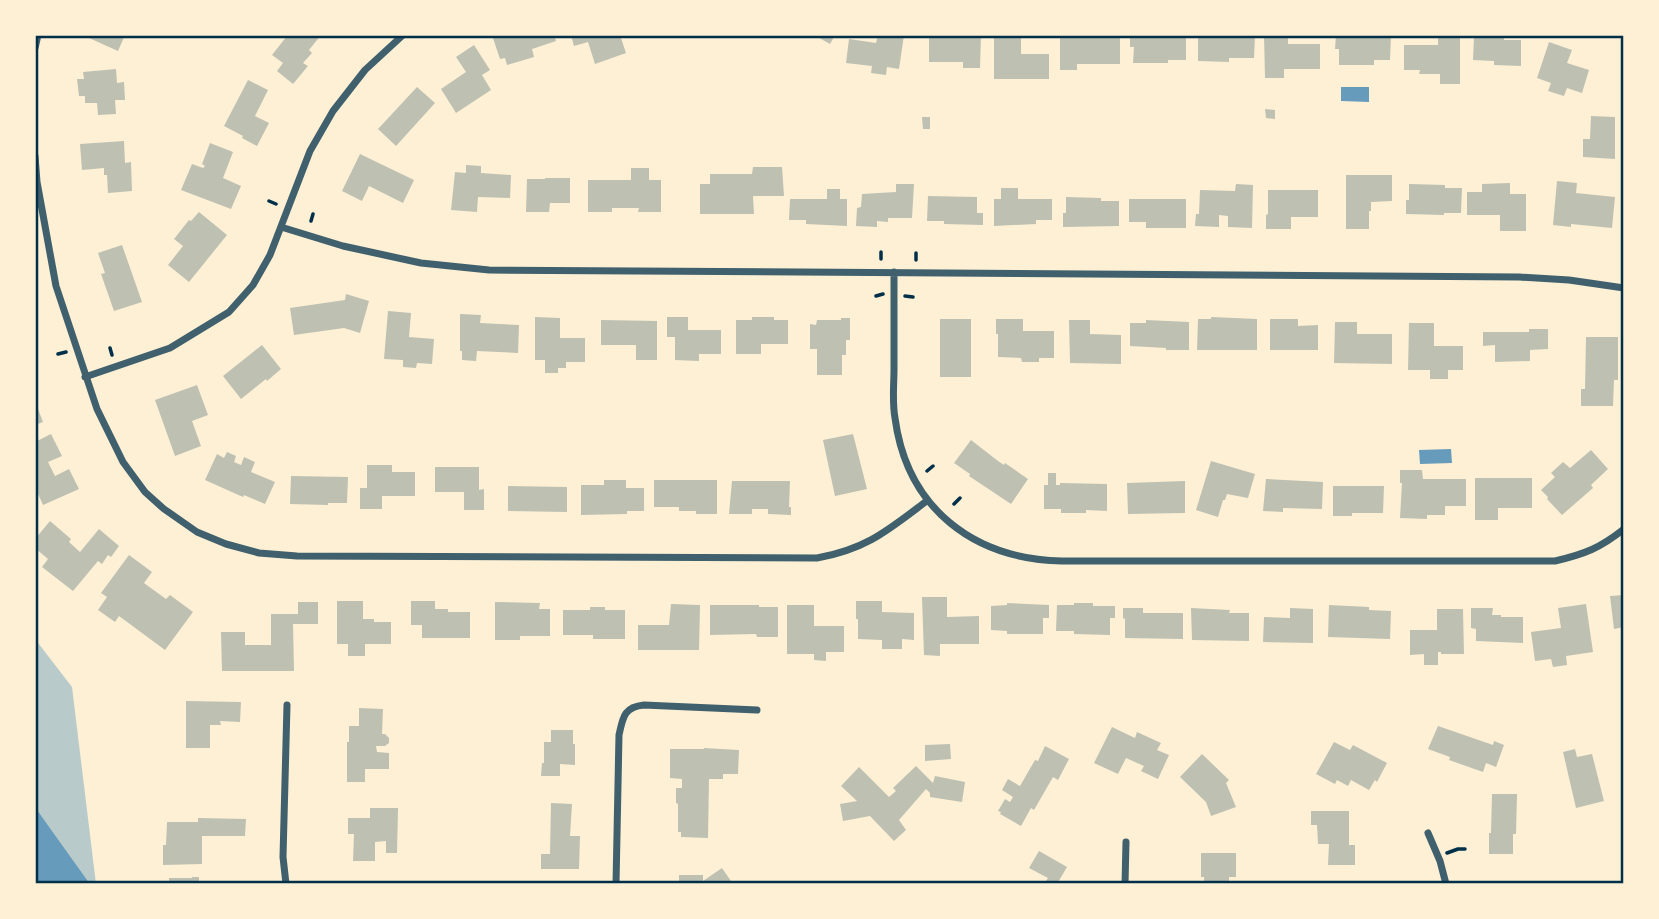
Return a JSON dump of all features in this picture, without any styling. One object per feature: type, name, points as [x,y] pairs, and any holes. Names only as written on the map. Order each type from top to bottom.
[{"type":"street","points":[[35,48],[38,35]]},
{"type":"street","points":[[85,377],[170,348],[229,312],[253,285],[270,254],[310,151],[327,120],[365,70],[403,35]]},
{"type":"street","points":[[35,156],[56,286],[97,409],[123,462],[145,492],[164,509],[197,532],[226,544],[259,553],[297,556],[817,558],[839,554],[863,545],[928,500]]},
{"type":"street","points":[[282,227],[342,246],[421,263],[489,270],[1519,277],[1569,280],[1624,288]]},
{"type":"street","points":[[894,272],[894,415],[900,446],[911,474],[928,500],[953,526],[969,537],[1004,553],[1041,561],[1555,561],[1582,555],[1607,542],[1624,529]]},
{"type":"street","points":[[286,884],[282,857],[287,705]]},
{"type":"street","points":[[616,884],[619,735],[628,711],[635,706],[644,705],[757,710]]},
{"type":"street","points":[[1428,833],[1446,884]]},
{"type":"street","points":[[1125,884],[1126,842]]},
{"type":"path","points":[[269,201],[276,204]]},
{"type":"path","points":[[311,221],[313,214]]},
{"type":"path","points":[[881,252],[881,259]]},
{"type":"path","points":[[916,253],[916,260]]},
{"type":"path","points":[[876,296],[883,294]]},
{"type":"path","points":[[905,296],[913,297]]},
{"type":"path","points":[[110,348],[112,355]]},
{"type":"path","points":[[58,354],[66,352]]},
{"type":"path","points":[[927,471],[933,466]]},
{"type":"path","points":[[954,504],[960,498]]},
{"type":"path","points":[[1458,849],[1465,849]]},
{"type":"shaded area","points":[[35,639],[72,687],[96,884],[90,884],[35,807]]},
{"type":"water","points":[[1341,87],[1369,87],[1369,102],[1341,101]]},
{"type":"water","points":[[1451,449],[1452,463],[1420,464],[1419,450]]},
{"type":"water","points":[[35,807],[90,884],[35,884]]},
{"type":"building","points":[[91,35],[125,35],[118,51],[89,38]]},
{"type":"building","points":[[285,35],[321,35],[309,50],[312,53],[303,63],[308,66],[293,84],[277,71],[283,63],[272,55],[287,36]]},
{"type":"building","points":[[492,35],[554,35],[556,41],[532,49],[534,57],[507,65],[505,58],[500,59]]},
{"type":"building","points":[[571,35],[620,35],[626,53],[595,64],[588,42],[574,46]]},
{"type":"building","points":[[814,35],[835,35],[830,44]]},
{"type":"building","points":[[878,35],[904,35],[899,69],[887,67],[886,75],[871,73],[872,66],[846,63],[849,39],[876,43]]},
{"type":"building","points":[[981,35],[980,68],[963,68],[963,62],[929,62],[929,36]]},
{"type":"building","points":[[994,35],[1021,35],[1021,54],[1049,54],[1049,79],[994,79]]},
{"type":"building","points":[[1130,35],[1186,35],[1186,60],[1133,63],[1134,47],[1130,47]]},
{"type":"building","points":[[1211,35],[1255,35],[1254,58],[1229,58],[1229,62],[1198,61],[1198,38],[1211,38]]},
{"type":"building","points":[[1264,35],[1288,35],[1288,44],[1320,44],[1320,69],[1284,69],[1284,78],[1265,78]]},
{"type":"building","points":[[1336,35],[1391,36],[1390,60],[1374,60],[1374,65],[1339,65],[1339,49],[1335,49]]},
{"type":"building","points":[[1438,35],[1460,35],[1460,84],[1440,84],[1440,74],[1419,74],[1420,70],[1404,70],[1404,45],[1438,45]]},
{"type":"building","points":[[1120,36],[1120,64],[1077,64],[1077,70],[1060,70],[1060,37]]},
{"type":"building","points":[[1474,37],[1521,40],[1521,66],[1494,65],[1494,61],[1473,60]]},
{"type":"building","points":[[1549,42],[1572,50],[1567,63],[1589,70],[1582,93],[1567,88],[1564,96],[1548,91],[1551,83],[1537,78]]},
{"type":"building","points":[[474,45],[490,70],[482,75],[491,90],[456,113],[441,89],[466,72],[456,57]]},
{"type":"building","points":[[116,69],[117,83],[124,82],[125,100],[115,100],[116,114],[98,115],[97,103],[85,103],[85,96],[79,96],[77,79],[84,79],[83,72]]},
{"type":"building","points":[[248,80],[268,90],[255,116],[269,123],[257,146],[224,126]]},
{"type":"building","points":[[417,87],[435,103],[396,146],[378,129]]},
{"type":"building","points":[[1265,109],[1275,110],[1275,119],[1266,118]]},
{"type":"building","points":[[1591,116],[1615,117],[1615,159],[1583,157],[1583,139],[1590,139]]},
{"type":"building","points":[[922,117],[930,117],[930,129],[923,129]]},
{"type":"building","points":[[124,141],[125,163],[131,162],[132,191],[108,193],[104,168],[82,170],[80,144]]},
{"type":"building","points":[[210,143],[233,152],[223,178],[241,186],[231,209],[181,190],[192,164],[203,168],[205,166],[202,164]]},
{"type":"building","points":[[360,154],[414,180],[403,203],[369,186],[362,201],[342,191]]},
{"type":"building","points":[[466,165],[481,166],[481,173],[511,175],[510,198],[478,197],[477,212],[451,210],[455,172],[466,173]]},
{"type":"building","points":[[753,167],[782,167],[784,196],[753,196],[754,214],[700,214],[700,184],[710,184],[710,174],[752,174]]},
{"type":"building","points":[[631,168],[649,168],[649,180],[661,180],[661,212],[638,212],[639,208],[612,208],[612,212],[588,212],[588,180],[631,180]]},
{"type":"building","points":[[1346,175],[1392,175],[1392,201],[1371,202],[1369,229],[1346,229]]},
{"type":"building","points":[[570,178],[570,203],[550,203],[549,212],[526,212],[527,179]]},
{"type":"building","points":[[1557,181],[1577,183],[1576,193],[1615,197],[1612,228],[1553,225]]},
{"type":"building","points":[[1510,183],[1510,194],[1526,194],[1526,231],[1500,231],[1500,215],[1467,215],[1467,192],[1482,192],[1482,184]]},
{"type":"building","points":[[896,184],[914,184],[912,218],[888,218],[888,222],[877,221],[877,227],[856,226],[857,208],[861,207],[862,194],[896,192]]},
{"type":"building","points":[[1236,184],[1253,185],[1252,228],[1228,227],[1228,216],[1219,215],[1219,227],[1195,226],[1196,214],[1199,214],[1200,190],[1235,191]]},
{"type":"building","points":[[1409,184],[1462,188],[1461,213],[1406,214]]},
{"type":"building","points":[[1001,188],[1018,188],[1018,199],[1052,199],[1052,220],[1036,220],[1036,224],[994,226],[994,199],[1001,199]]},
{"type":"building","points":[[827,189],[840,189],[840,199],[847,199],[847,226],[806,224],[806,220],[789,220],[790,199],[827,199]]},
{"type":"building","points":[[1268,190],[1318,190],[1318,217],[1291,217],[1291,229],[1266,229]]},
{"type":"building","points":[[928,196],[977,197],[977,213],[983,213],[983,225],[927,221]]},
{"type":"building","points":[[1066,197],[1119,201],[1119,226],[1063,227]]},
{"type":"building","points":[[1129,199],[1186,199],[1186,228],[1146,228],[1146,222],[1129,222]]},
{"type":"building","points":[[199,212],[227,235],[189,282],[168,265],[183,246],[174,239]]},
{"type":"building","points":[[122,245],[142,302],[114,311],[101,274],[105,273],[98,253]]},
{"type":"building","points":[[346,294],[369,301],[360,333],[344,328],[294,335],[290,308],[345,300]]},
{"type":"building","points":[[388,311],[411,313],[409,337],[434,339],[432,364],[417,363],[416,368],[403,367],[403,360],[384,359]]},
{"type":"building","points":[[460,314],[481,315],[480,323],[519,325],[518,353],[477,351],[476,361],[462,360]]},
{"type":"building","points":[[535,317],[560,318],[560,338],[585,338],[585,362],[566,362],[566,368],[558,368],[558,373],[545,373],[545,360],[535,360]]},
{"type":"building","points":[[667,317],[688,317],[688,330],[721,330],[721,354],[699,354],[699,361],[675,360],[675,337],[667,337]]},
{"type":"building","points":[[752,317],[788,320],[788,344],[761,344],[761,354],[736,354],[736,320],[752,320]]},
{"type":"building","points":[[850,318],[850,340],[846,340],[846,355],[842,355],[842,375],[817,375],[817,349],[810,349],[810,324],[816,325],[817,320]]},
{"type":"building","points":[[940,319],[971,319],[971,377],[940,377]]},
{"type":"building","points":[[996,319],[1023,319],[1023,331],[1054,331],[1054,358],[1039,358],[1039,362],[1022,362],[1021,358],[998,357]]},
{"type":"building","points":[[1198,319],[1257,319],[1257,350],[1197,350]]},
{"type":"building","points":[[1270,319],[1298,319],[1298,326],[1318,325],[1318,350],[1270,350]]},
{"type":"building","points":[[601,320],[657,321],[657,360],[636,360],[636,345],[601,345]]},
{"type":"building","points":[[1069,320],[1090,320],[1090,334],[1121,335],[1121,364],[1070,363]]},
{"type":"building","points":[[1146,320],[1189,322],[1189,350],[1130,346],[1130,323],[1146,323]]},
{"type":"building","points":[[1335,322],[1357,322],[1357,334],[1392,334],[1392,364],[1334,363]]},
{"type":"building","points":[[1409,323],[1434,323],[1434,346],[1463,346],[1463,370],[1448,370],[1448,379],[1430,379],[1430,370],[1408,370]]},
{"type":"building","points":[[1529,329],[1548,329],[1548,349],[1530,350],[1530,361],[1495,362],[1495,345],[1483,346],[1483,332],[1529,332]]},
{"type":"building","points":[[1586,337],[1618,337],[1618,380],[1614,380],[1613,406],[1581,406],[1581,389],[1585,389]]},
{"type":"building","points":[[262,345],[281,369],[241,399],[223,376]]},
{"type":"building","points":[[197,385],[208,415],[192,421],[201,446],[175,456],[155,400]]},
{"type":"building","points":[[35,401],[43,422],[35,425]]},
{"type":"building","points":[[51,434],[62,456],[48,462],[55,476],[69,469],[79,489],[43,505],[35,487],[35,442]]},
{"type":"building","points":[[853,434],[867,489],[835,496],[823,440]]},
{"type":"building","points":[[971,440],[1028,479],[1011,504],[954,463]]},
{"type":"building","points":[[1591,450],[1608,469],[1591,485],[1593,488],[1562,515],[1541,490],[1555,477],[1551,473],[1563,462],[1570,468]]},
{"type":"building","points":[[227,452],[236,456],[234,462],[241,465],[244,457],[255,462],[251,472],[275,482],[265,504],[205,480],[217,454],[224,458]]},
{"type":"building","points":[[1211,461],[1255,474],[1248,498],[1227,494],[1218,517],[1196,510]]},
{"type":"building","points":[[367,465],[392,465],[392,472],[415,472],[415,496],[382,496],[382,509],[360,509],[360,488],[367,488]]},
{"type":"building","points":[[435,467],[479,467],[479,490],[484,489],[484,510],[464,510],[464,492],[435,492]]},
{"type":"building","points":[[1400,470],[1422,470],[1423,479],[1466,479],[1466,506],[1445,506],[1445,515],[1427,515],[1427,519],[1400,518]]},
{"type":"building","points":[[1048,473],[1056,473],[1056,485],[1107,484],[1107,511],[1061,513],[1061,509],[1044,509],[1044,485],[1048,485]]},
{"type":"building","points":[[291,476],[348,477],[347,503],[290,504]]},
{"type":"building","points":[[1475,478],[1532,478],[1532,508],[1498,508],[1498,520],[1475,520]]},
{"type":"building","points":[[1266,479],[1323,482],[1322,509],[1283,508],[1283,512],[1263,511]]},
{"type":"building","points":[[604,480],[626,480],[626,488],[644,488],[644,511],[581,515],[581,485],[604,485]]},
{"type":"building","points":[[654,480],[717,480],[717,514],[679,511],[679,507],[654,507]]},
{"type":"building","points":[[732,481],[790,481],[791,515],[768,514],[768,509],[752,509],[752,514],[729,514]]},
{"type":"building","points":[[1185,481],[1185,513],[1128,514],[1127,483]]},
{"type":"building","points":[[508,486],[567,487],[567,512],[508,511]]},
{"type":"building","points":[[1333,486],[1384,486],[1383,513],[1333,516]]},
{"type":"building","points":[[50,521],[71,539],[69,542],[80,552],[99,529],[119,546],[102,564],[98,561],[73,591],[42,567],[48,559],[35,548],[35,539]]},
{"type":"building","points":[[129,555],[152,572],[144,583],[166,599],[170,595],[193,612],[165,650],[119,616],[115,622],[98,610],[107,597],[101,593]]},
{"type":"building","points":[[1624,595],[1624,627],[1614,629],[1610,596]]},
{"type":"building","points":[[922,597],[947,597],[947,617],[979,616],[979,644],[940,644],[940,656],[924,655]]},
{"type":"building","points":[[337,601],[363,601],[363,619],[391,622],[391,644],[365,644],[365,656],[348,656],[348,644],[337,644]]},
{"type":"building","points":[[411,601],[435,601],[435,609],[470,612],[470,638],[422,638],[422,625],[411,625]]},
{"type":"building","points":[[856,601],[882,601],[882,612],[914,613],[914,640],[902,639],[902,649],[882,649],[882,640],[858,639]]},
{"type":"building","points":[[298,602],[318,602],[318,624],[293,624],[294,671],[222,671],[221,632],[245,632],[245,645],[271,645],[271,614],[298,614]]},
{"type":"building","points":[[495,602],[540,603],[539,609],[550,609],[550,636],[520,636],[520,640],[495,640]]},
{"type":"building","points":[[1007,603],[1049,605],[1049,618],[1043,618],[1043,634],[1007,634],[1007,631],[991,630],[991,606]]},
{"type":"building","points":[[1074,603],[1115,606],[1115,618],[1110,618],[1110,635],[1056,631],[1057,605]]},
{"type":"building","points":[[671,604],[700,605],[699,650],[638,650],[638,625],[669,625]]},
{"type":"building","points":[[1586,604],[1593,652],[1566,656],[1567,665],[1553,667],[1551,659],[1535,661],[1531,632],[1561,628],[1558,608]]},
{"type":"building","points":[[710,605],[778,607],[778,637],[757,637],[756,634],[710,635]]},
{"type":"building","points":[[787,605],[814,605],[814,626],[844,626],[844,652],[826,652],[826,661],[814,660],[814,654],[787,654]]},
{"type":"building","points":[[1329,605],[1391,611],[1390,639],[1328,637]]},
{"type":"building","points":[[590,607],[625,610],[625,639],[563,635],[563,610],[590,610]]},
{"type":"building","points":[[1123,608],[1143,608],[1143,613],[1183,613],[1183,639],[1125,638]]},
{"type":"building","points":[[1191,608],[1249,613],[1249,641],[1192,640]]},
{"type":"building","points":[[1290,608],[1313,609],[1313,643],[1263,642],[1264,617],[1290,618]]},
{"type":"building","points":[[1471,608],[1493,608],[1492,615],[1501,617],[1523,617],[1523,643],[1476,641],[1476,629],[1471,628]]},
{"type":"building","points":[[1437,609],[1463,609],[1464,654],[1438,652],[1438,665],[1424,665],[1424,654],[1410,655],[1410,630],[1437,630]]},
{"type":"building","points":[[186,701],[241,702],[240,722],[220,721],[221,725],[210,725],[210,748],[186,748]]},
{"type":"building","points":[[359,708],[383,709],[382,734],[389,738],[389,743],[376,746],[377,752],[389,753],[389,769],[365,769],[365,782],[347,782],[349,726],[359,726]]},
{"type":"building","points":[[1438,726],[1493,745],[1494,741],[1504,745],[1496,767],[1486,763],[1483,772],[1428,749]]},
{"type":"building","points":[[1112,727],[1135,738],[1137,732],[1161,743],[1157,750],[1169,755],[1158,779],[1141,771],[1144,766],[1126,758],[1118,774],[1094,763]]},
{"type":"building","points":[[551,730],[573,730],[575,765],[560,764],[560,776],[541,776],[544,742],[551,742]]},
{"type":"building","points":[[1334,742],[1350,750],[1353,745],[1387,763],[1377,782],[1375,780],[1369,790],[1351,780],[1348,786],[1337,780],[1335,784],[1316,774]]},
{"type":"building","points":[[950,744],[951,759],[925,761],[925,745]]},
{"type":"building","points":[[1045,746],[1069,759],[1058,780],[1053,777],[1034,810],[1031,808],[1021,826],[998,811],[1005,799],[1010,802],[1013,797],[1002,790],[1008,779],[1020,786]]},
{"type":"building","points":[[670,749],[739,750],[738,774],[723,774],[723,779],[709,779],[708,838],[681,837],[681,832],[678,832],[676,788],[682,788],[682,779],[670,778]]},
{"type":"building","points":[[1575,749],[1577,757],[1592,754],[1604,801],[1576,808],[1563,752]]},
{"type":"building","points":[[1202,754],[1229,780],[1226,783],[1236,807],[1211,816],[1206,802],[1180,777]]},
{"type":"building","points":[[916,766],[933,783],[935,776],[965,782],[962,802],[930,797],[926,789],[899,820],[906,830],[894,841],[870,816],[843,821],[840,804],[857,801],[841,786],[859,767],[889,797],[896,791],[893,788]]},
{"type":"building","points":[[1492,794],[1517,794],[1513,854],[1489,854]]},
{"type":"building","points":[[551,803],[572,804],[570,836],[580,836],[579,869],[541,869],[541,854],[550,854]]},
{"type":"building","points":[[370,808],[398,808],[397,853],[386,853],[386,841],[375,842],[375,861],[353,861],[354,834],[348,834],[348,818],[370,818]]},
{"type":"building","points":[[1311,811],[1349,811],[1349,845],[1355,845],[1355,865],[1328,865],[1329,844],[1318,844],[1317,825],[1311,825]]},
{"type":"building","points":[[198,818],[246,819],[245,836],[202,836],[202,864],[163,865],[167,822],[198,822]]},
{"type":"building","points":[[1039,851],[1067,867],[1057,884],[1044,884],[1048,878],[1029,868]]},
{"type":"building","points":[[1201,853],[1236,853],[1236,877],[1229,877],[1229,884],[1204,884],[1204,877],[1201,877]]},
{"type":"building","points":[[722,868],[733,884],[679,884],[679,875],[703,875],[703,881]]},
{"type":"building","points":[[199,877],[199,884],[169,884],[169,878]]}]
